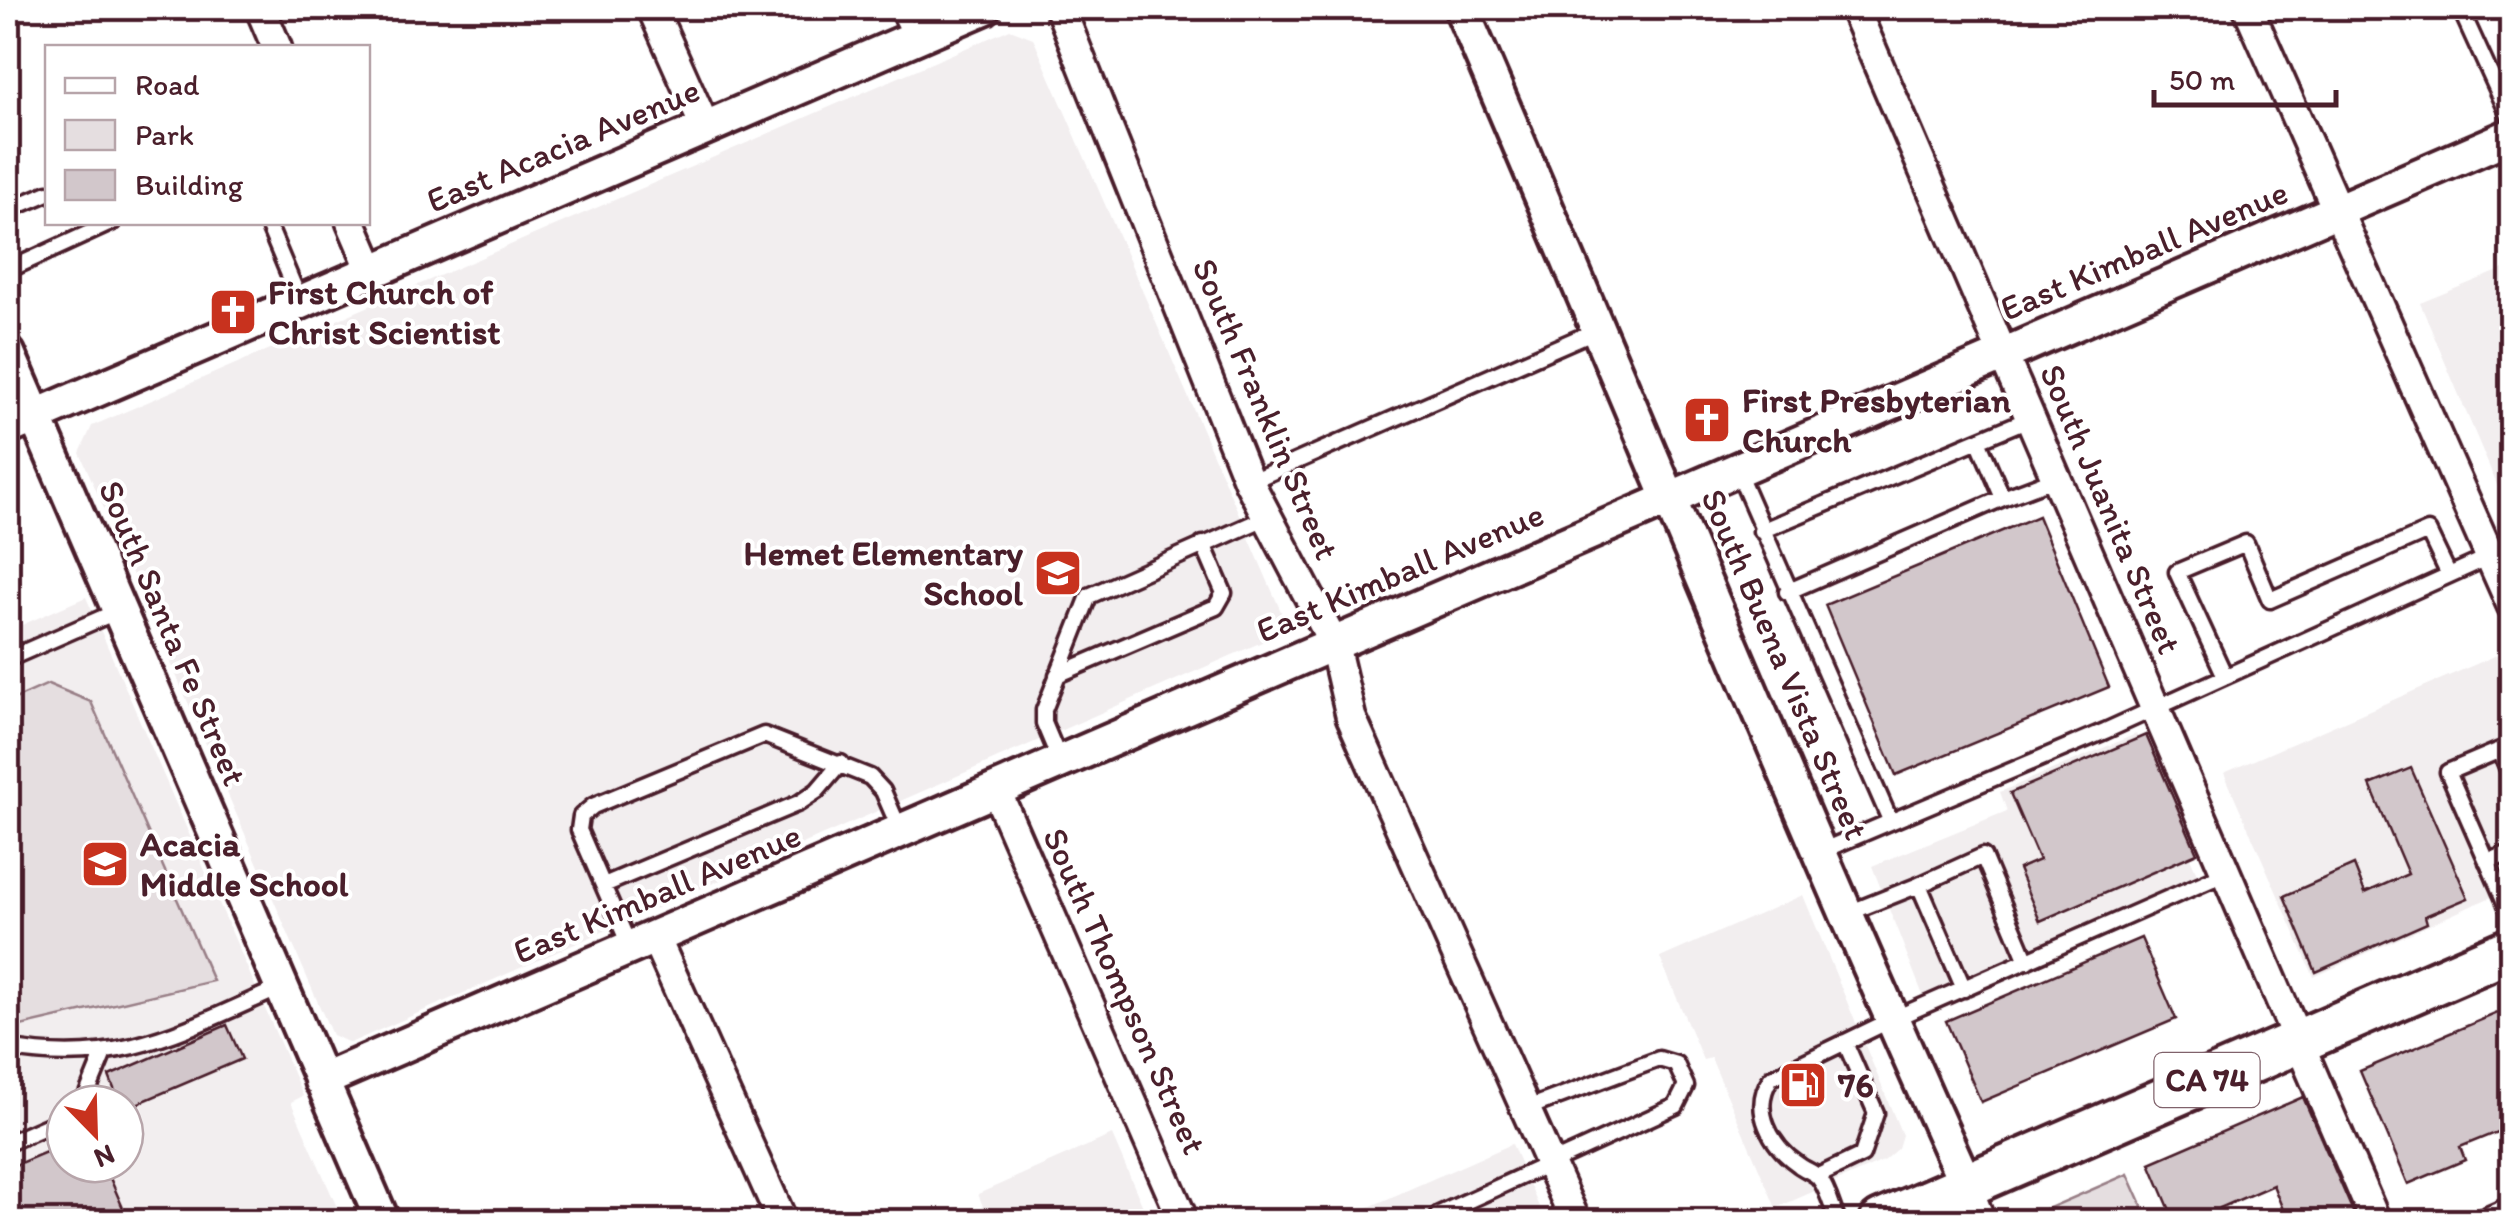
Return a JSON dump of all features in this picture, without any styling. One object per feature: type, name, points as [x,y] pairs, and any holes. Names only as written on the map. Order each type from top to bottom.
[{"type":"main road","name":"CA 74","points":[[1881,1222],[1974,1203],[2298,1040],[2512,948]]},
{"type":"street","points":[[260,8],[276,45]]},
{"type":"street","points":[[652,8],[705,128]]},
{"type":"street","name":"East Acacia Avenue","points":[[22,422],[984,8]]},
{"type":"street","name":"South Franklin Street","points":[[1060,8],[1265,518],[1334,644],[1351,717],[1576,1222]]},
{"type":"street","name":"South Buena Vista Street","points":[[1461,8],[1673,498],[1819,852],[1974,1203]]},
{"type":"street","name":"South Juanita Street","points":[[1854,8],[2376,1222]]},
{"type":"street","points":[[2248,8],[2499,566],[2512,606]]},
{"type":"street","name":"East Kimball Avenue","points":[[321,1081],[2512,136]]},
{"type":"street","points":[[353,225],[372,271]]},
{"type":"street","name":"South Santa Fe Street","points":[[8,352],[22,422],[120,610],[382,1222]]},
{"type":"street","name":"South Thompson Street","points":[[996,790],[1184,1222]]},
{"type":"street","points":[[643,942],[782,1222]]},
{"type":"lane","points":[[897,8],[912,39]]},
{"type":"lane","points":[[2460,8],[2512,122]]},
{"type":"lane","points":[[8,210],[45,194]]},
{"type":"lane","points":[[8,270],[107,225]]},
{"type":"lane","points":[[268,225],[300,302]]},
{"type":"lane","points":[[1250,482],[1600,329]]},
{"type":"lane","points":[[1761,531],[2030,418]]},
{"type":"lane","points":[[1978,440],[2003,498]]},
{"type":"lane","points":[[1737,470],[1787,592],[1890,820]]},
{"type":"lane","points":[[1787,592],[2056,478]]},
{"type":"lane","points":[[1060,762],[1044,723],[1044,710],[1089,596],[1265,518]]},
{"type":"lane","points":[[2224,674],[2177,572],[2246,543],[2270,600],[2428,531],[2448,574]]},
{"type":"lane","points":[[1057,674],[1216,606],[1224,592],[1204,544]]},
{"type":"lane","points":[[1819,852],[2156,708],[2448,574],[2499,566]]},
{"type":"lane","points":[[8,660],[120,610]]},
{"type":"lane","points":[[643,942],[604,885],[580,830],[582,816],[593,806],[764,735],[841,762],[870,778],[883,791],[900,831]]},
{"type":"lane","points":[[2512,780],[2506,748],[2448,772],[2512,918]]},
{"type":"lane","points":[[604,885],[799,804],[817,791],[841,762]]},
{"type":"lane","points":[[2487,862],[2512,852]]},
{"type":"lane","points":[[1846,914],[1983,856],[2026,961]]},
{"type":"lane","points":[[1838,1222],[1818,1176],[1800,1167],[1774,1140],[1761,1108],[1763,1090],[1783,1069],[2226,873]]},
{"type":"lane","points":[[1919,885],[1964,989]]},
{"type":"lane","points":[[8,1048],[103,1056],[140,1048],[282,987]]},
{"type":"lane","points":[[1818,1176],[1862,1154],[1876,1114],[1845,1042]]},
{"type":"lane","points":[[91,1084],[103,1056]]},
{"type":"lane","points":[[1434,1222],[1440,1214],[1548,1160],[1676,1106],[1686,1086],[1676,1064],[1659,1059],[1525,1108]]},
{"type":"lane","points":[[8,1143],[45,1127]]},
{"type":"lane","points":[[2471,1222],[2512,1204]]},
{"type":"shaded area","points":[[1010,29],[1033,38],[1289,630],[350,1043],[332,1035],[80,453],[92,426]]},
{"type":"shaded area","points":[[2511,266],[2511,518],[2420,303]]},
{"type":"shaded area","name":"Acacia Middle School","points":[[86,597],[303,1096],[291,1102],[343,1221],[8,1221],[8,631]]},
{"type":"shaded area","points":[[2504,652],[2512,670],[2511,888],[2314,977],[2224,773]]},
{"type":"shaded area","points":[[2136,734],[2198,876],[1924,998],[1872,866],[2007,811],[2000,792]]},
{"type":"shaded area","points":[[1803,895],[1902,1135],[1898,1148],[1883,1161],[1776,1208],[1711,1058],[1703,1060],[1660,958]]},
{"type":"shaded area","points":[[1112,1135],[1149,1221],[989,1221],[978,1194]]},
{"type":"shaded area","points":[[1512,1144],[1545,1221],[1335,1222]]},
{"type":"green space","points":[[48,684],[91,702],[213,981],[8,1029],[8,702]]},
{"type":"green space","points":[[2128,1174],[2149,1221],[2030,1221],[2040,1212]]},
{"type":"building","points":[[2038,516],[2109,687],[1896,775],[1825,605]]},
{"type":"building","points":[[2146,735],[2197,853],[2040,921],[2018,869],[2039,860],[2010,793]]},
{"type":"building","points":[[2411,768],[2468,898],[2425,916],[2427,923],[2316,972],[2284,896],[2354,865],[2365,893],[2408,874],[2370,785]]},
{"type":"building","points":[[2141,938],[2176,1019],[1981,1102],[1946,1021]]},
{"type":"building","points":[[2512,1007],[2512,1126],[2460,1147],[2465,1160],[2408,1184],[2360,1071]]},
{"type":"building","points":[[227,1025],[242,1059],[145,1100],[145,1084],[112,1084],[109,1076]]},
{"type":"building","points":[[2303,1097],[2354,1214],[2337,1222],[2288,1222],[2273,1185],[2220,1208],[2226,1222],[2175,1222],[2150,1163]]},
{"type":"building","points":[[45,1152],[45,1184],[113,1184],[129,1222],[8,1222],[8,1168]]},
{"type":"place","name":"First Church of Christ Scientist","points":[[233,312]]},
{"type":"place","name":"First Presbyterian Church","points":[[1707,420]]},
{"type":"place","name":"Hemet Elementary School","points":[[1058,573]]},
{"type":"place","name":"Acacia Middle School","points":[[105,864]]},
{"type":"place","name":"76","points":[[1803,1085]]}]
